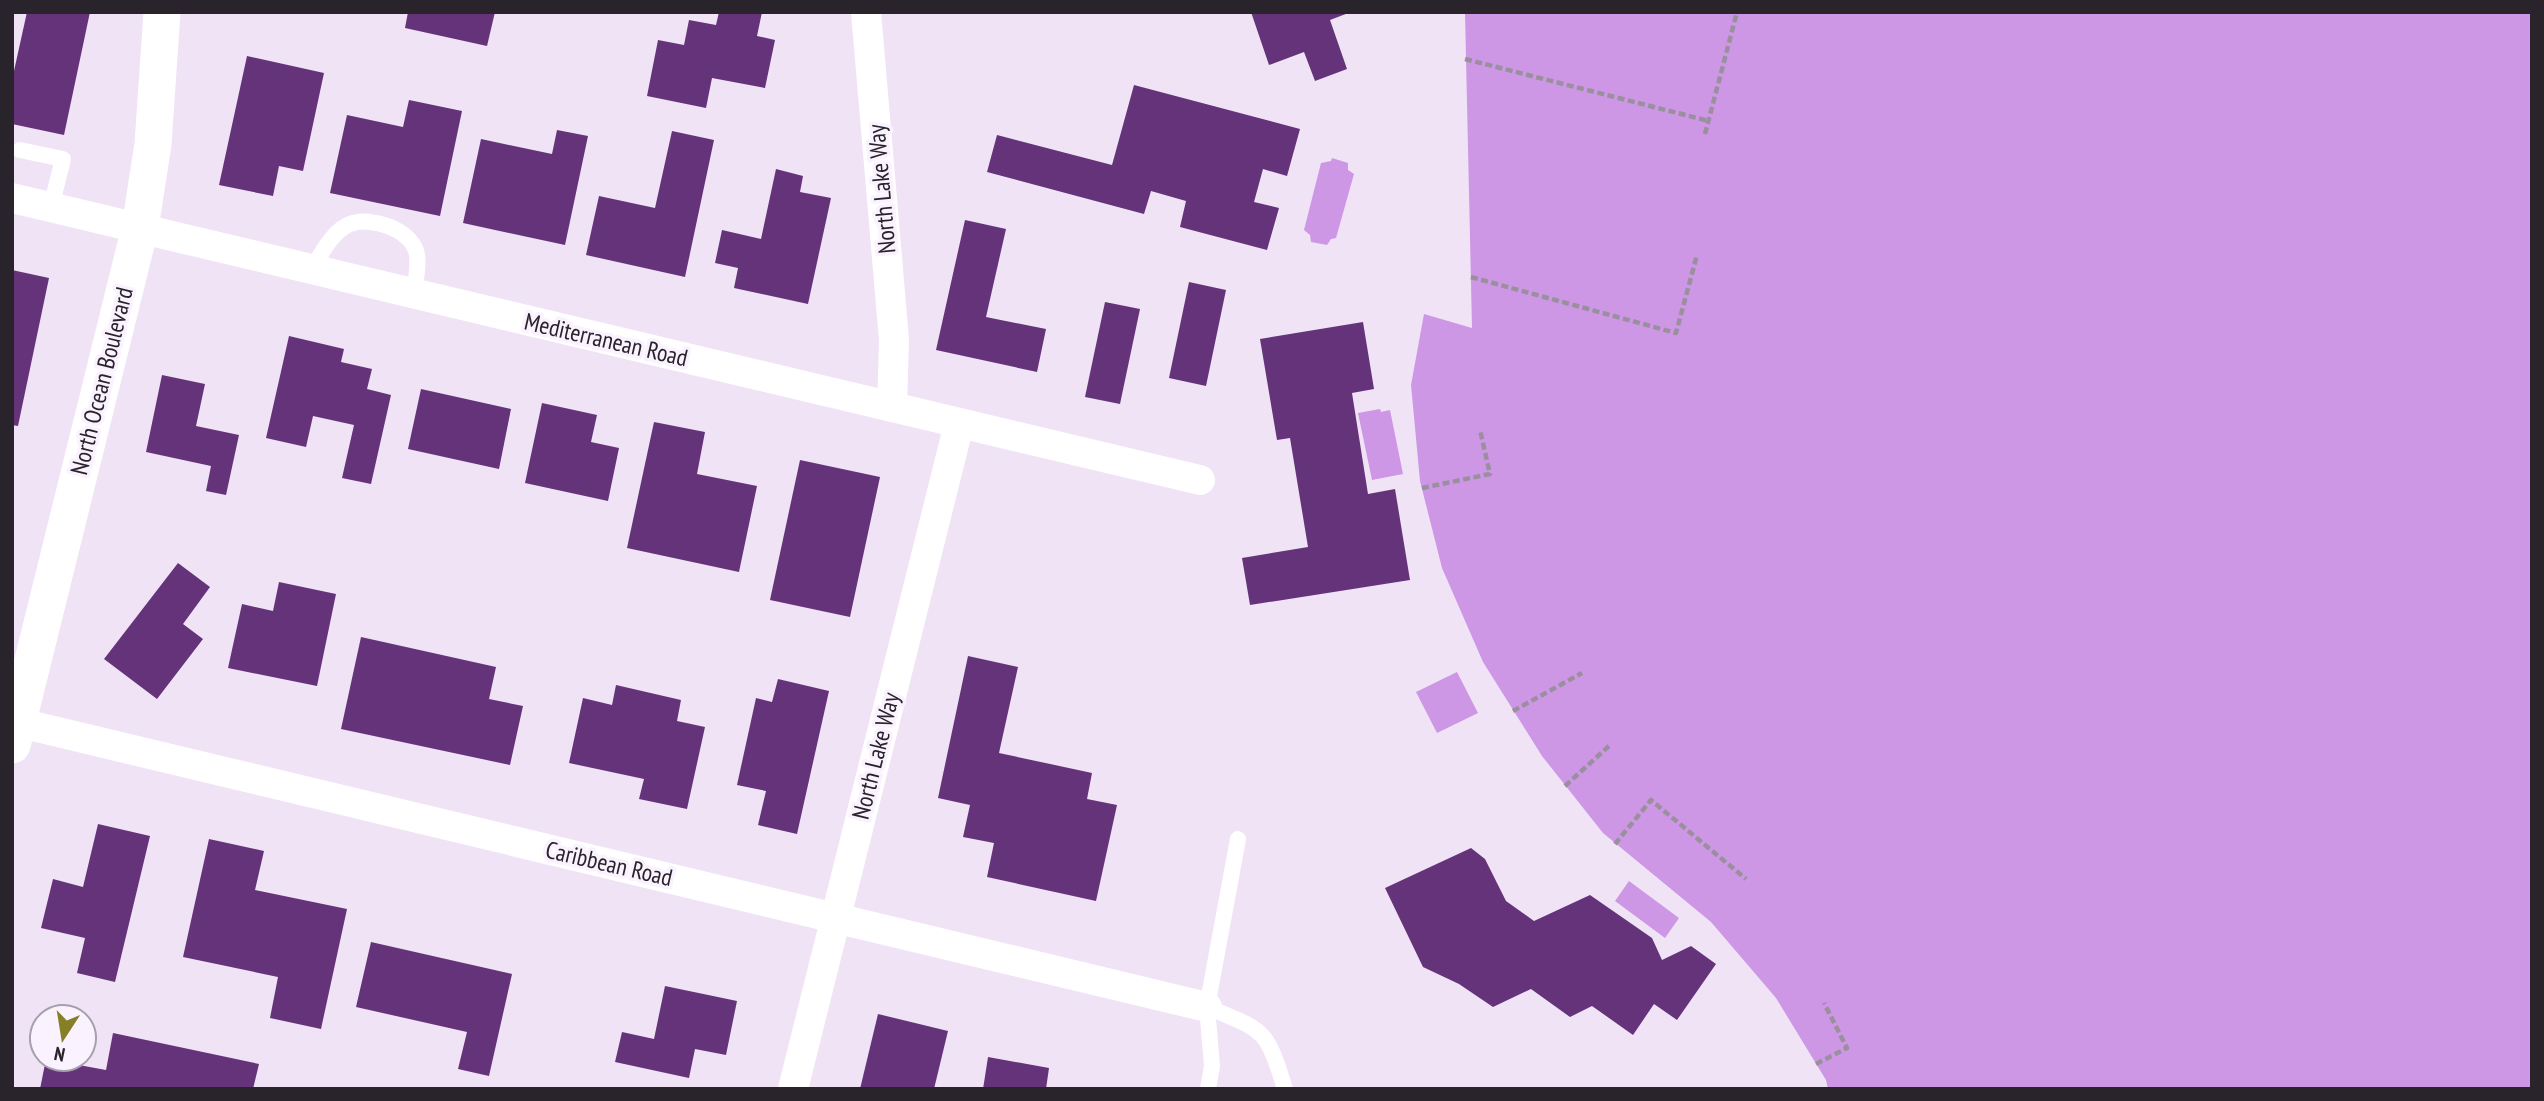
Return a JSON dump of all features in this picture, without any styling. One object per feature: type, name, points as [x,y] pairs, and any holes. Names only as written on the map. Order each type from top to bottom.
[{"type":"street","name":"North Ocean Boulevard","points":[[14,730],[140,228],[153,144],[162,12]]},
{"type":"street","name":"North Lake Way","points":[[866,12],[894,340],[892,407]]},
{"type":"street","name":"Mediterranean Road","points":[[12,198],[1199,481]]},
{"type":"street","name":"North Lake Way","points":[[793,1089],[959,424]]},
{"type":"street","name":"Caribbean Road","points":[[14,730],[835,918],[1207,1007]]},
{"type":"lane","points":[[20,150],[63,159],[51,207]]},
{"type":"lane","points":[[311,270],[331,239],[350,224],[380,222],[405,233],[417,252],[414,295]]},
{"type":"lane","points":[[1208,1089],[1212,1066],[1207,1007],[1238,839]]},
{"type":"lane","points":[[1207,1007],[1256,1028],[1268,1040],[1284,1089]]},
{"type":"path","points":[[1705,134],[1737,12]]},
{"type":"path","points":[[1465,60],[1709,121]]},
{"type":"path","points":[[1471,277],[1675,333],[1697,255]]},
{"type":"path","points":[[1422,488],[1490,474],[1479,430]]},
{"type":"path","points":[[1513,710],[1582,673]]},
{"type":"path","points":[[1565,786],[1609,746]]},
{"type":"path","points":[[1615,844],[1651,800],[1746,879]]},
{"type":"path","points":[[1816,1064],[1847,1048],[1824,1003]]},
{"type":"shaded area","points":[[1465,12],[2532,12],[2532,1089],[1828,1089],[1826,1080],[1776,998],[1711,922],[1603,833],[1542,756],[1483,662],[1442,568],[1420,481],[1411,385],[1424,314],[1472,328]]},
{"type":"shaded area","points":[[1332,158],[1348,163],[1348,170],[1354,174],[1336,238],[1331,239],[1327,245],[1311,242],[1310,235],[1304,230],[1321,163],[1331,161]]},
{"type":"shaded area","points":[[1380,409],[1381,412],[1390,410],[1403,474],[1372,480],[1358,413]]},
{"type":"shaded area","points":[[1457,672],[1478,713],[1437,733],[1416,692]]},
{"type":"shaded area","points":[[1629,881],[1679,918],[1665,938],[1615,901]]},
{"type":"building","points":[[27,12],[90,12],[64,135],[12,124],[12,80]]},
{"type":"building","points":[[408,12],[495,12],[487,46],[405,28]]},
{"type":"building","points":[[719,12],[762,12],[757,36],[775,40],[765,88],[712,78],[706,108],[647,96],[658,40],[684,45],[689,20],[716,25]]},
{"type":"building","points":[[1251,12],[1351,12],[1330,20],[1347,69],[1315,81],[1304,52],[1269,65]]},
{"type":"building","points":[[247,56],[324,73],[303,171],[279,166],[273,196],[219,185]]},
{"type":"building","points":[[1134,85],[1300,129],[1287,176],[1263,169],[1254,202],[1279,208],[1267,250],[1180,227],[1186,201],[1151,191],[1144,214],[987,172],[997,135],[1112,165]]},
{"type":"building","points":[[409,100],[462,111],[440,216],[330,193],[347,115],[403,127]]},
{"type":"building","points":[[557,130],[588,136],[565,245],[463,223],[481,139],[552,154]]},
{"type":"building","points":[[672,131],[714,140],[685,277],[586,255],[599,196],[655,208]]},
{"type":"building","points":[[776,169],[803,176],[800,192],[831,198],[808,304],[734,288],[738,268],[715,263],[722,230],[761,239]]},
{"type":"building","points":[[965,220],[1006,229],[986,317],[1046,329],[1037,372],[936,350]]},
{"type":"building","points":[[12,270],[49,278],[18,426],[12,425]]},
{"type":"building","points":[[1189,282],[1226,290],[1206,386],[1169,378]]},
{"type":"building","points":[[1105,302],[1140,309],[1120,404],[1085,397]]},
{"type":"building","points":[[1363,322],[1374,389],[1352,393],[1368,494],[1395,489],[1410,580],[1250,605],[1242,558],[1308,547],[1290,438],[1277,440],[1260,339]]},
{"type":"building","points":[[289,336],[344,349],[341,362],[372,369],[367,389],[391,395],[371,484],[342,478],[354,425],[313,416],[306,447],[266,438]]},
{"type":"building","points":[[162,375],[205,384],[196,426],[239,435],[226,495],[206,491],[211,466],[146,452]]},
{"type":"building","points":[[421,389],[511,409],[499,469],[408,449]]},
{"type":"building","points":[[542,403],[597,415],[591,442],[619,448],[608,501],[525,483]]},
{"type":"building","points":[[654,422],[705,432],[697,474],[757,486],[739,572],[627,548]]},
{"type":"building","points":[[800,460],[880,477],[850,617],[770,600]]},
{"type":"building","points":[[178,563],[210,587],[183,624],[203,639],[157,699],[104,659]]},
{"type":"building","points":[[279,582],[336,594],[317,686],[228,668],[242,604],[273,611]]},
{"type":"building","points":[[361,637],[496,667],[489,699],[523,706],[510,765],[341,729]]},
{"type":"building","points":[[968,656],[1018,667],[999,753],[1092,773],[1087,799],[1117,805],[1096,901],[987,877],[994,843],[963,837],[970,805],[938,798]]},
{"type":"building","points":[[778,679],[829,691],[797,834],[758,825],[766,791],[737,785],[756,698],[772,702]]},
{"type":"building","points":[[616,685],[681,700],[677,721],[705,727],[687,809],[639,799],[644,779],[569,763],[583,698],[612,705]]},
{"type":"building","points":[[98,824],[150,836],[115,982],[77,973],[85,938],[41,928],[53,879],[83,887]]},
{"type":"building","points":[[209,839],[264,851],[255,890],[347,909],[321,1029],[270,1018],[278,977],[183,957]]},
{"type":"building","points":[[1471,848],[1485,859],[1506,901],[1534,921],[1590,895],[1652,938],[1662,960],[1691,946],[1716,964],[1677,1020],[1654,1004],[1633,1035],[1592,1006],[1570,1017],[1531,989],[1493,1007],[1459,984],[1423,967],[1385,888]]},
{"type":"building","points":[[371,942],[512,974],[489,1076],[458,1069],[467,1032],[356,1007]]},
{"type":"building","points":[[665,986],[737,1001],[726,1055],[695,1049],[689,1078],[615,1062],[622,1032],[654,1039]]},
{"type":"building","points":[[878,1014],[948,1031],[934,1089],[860,1089]]},
{"type":"building","points":[[113,1033],[259,1064],[253,1089],[40,1089],[43,1073],[98,1073],[98,1069],[106,1070]]},
{"type":"building","points":[[988,1057],[1049,1068],[1046,1089],[983,1089]]}]
